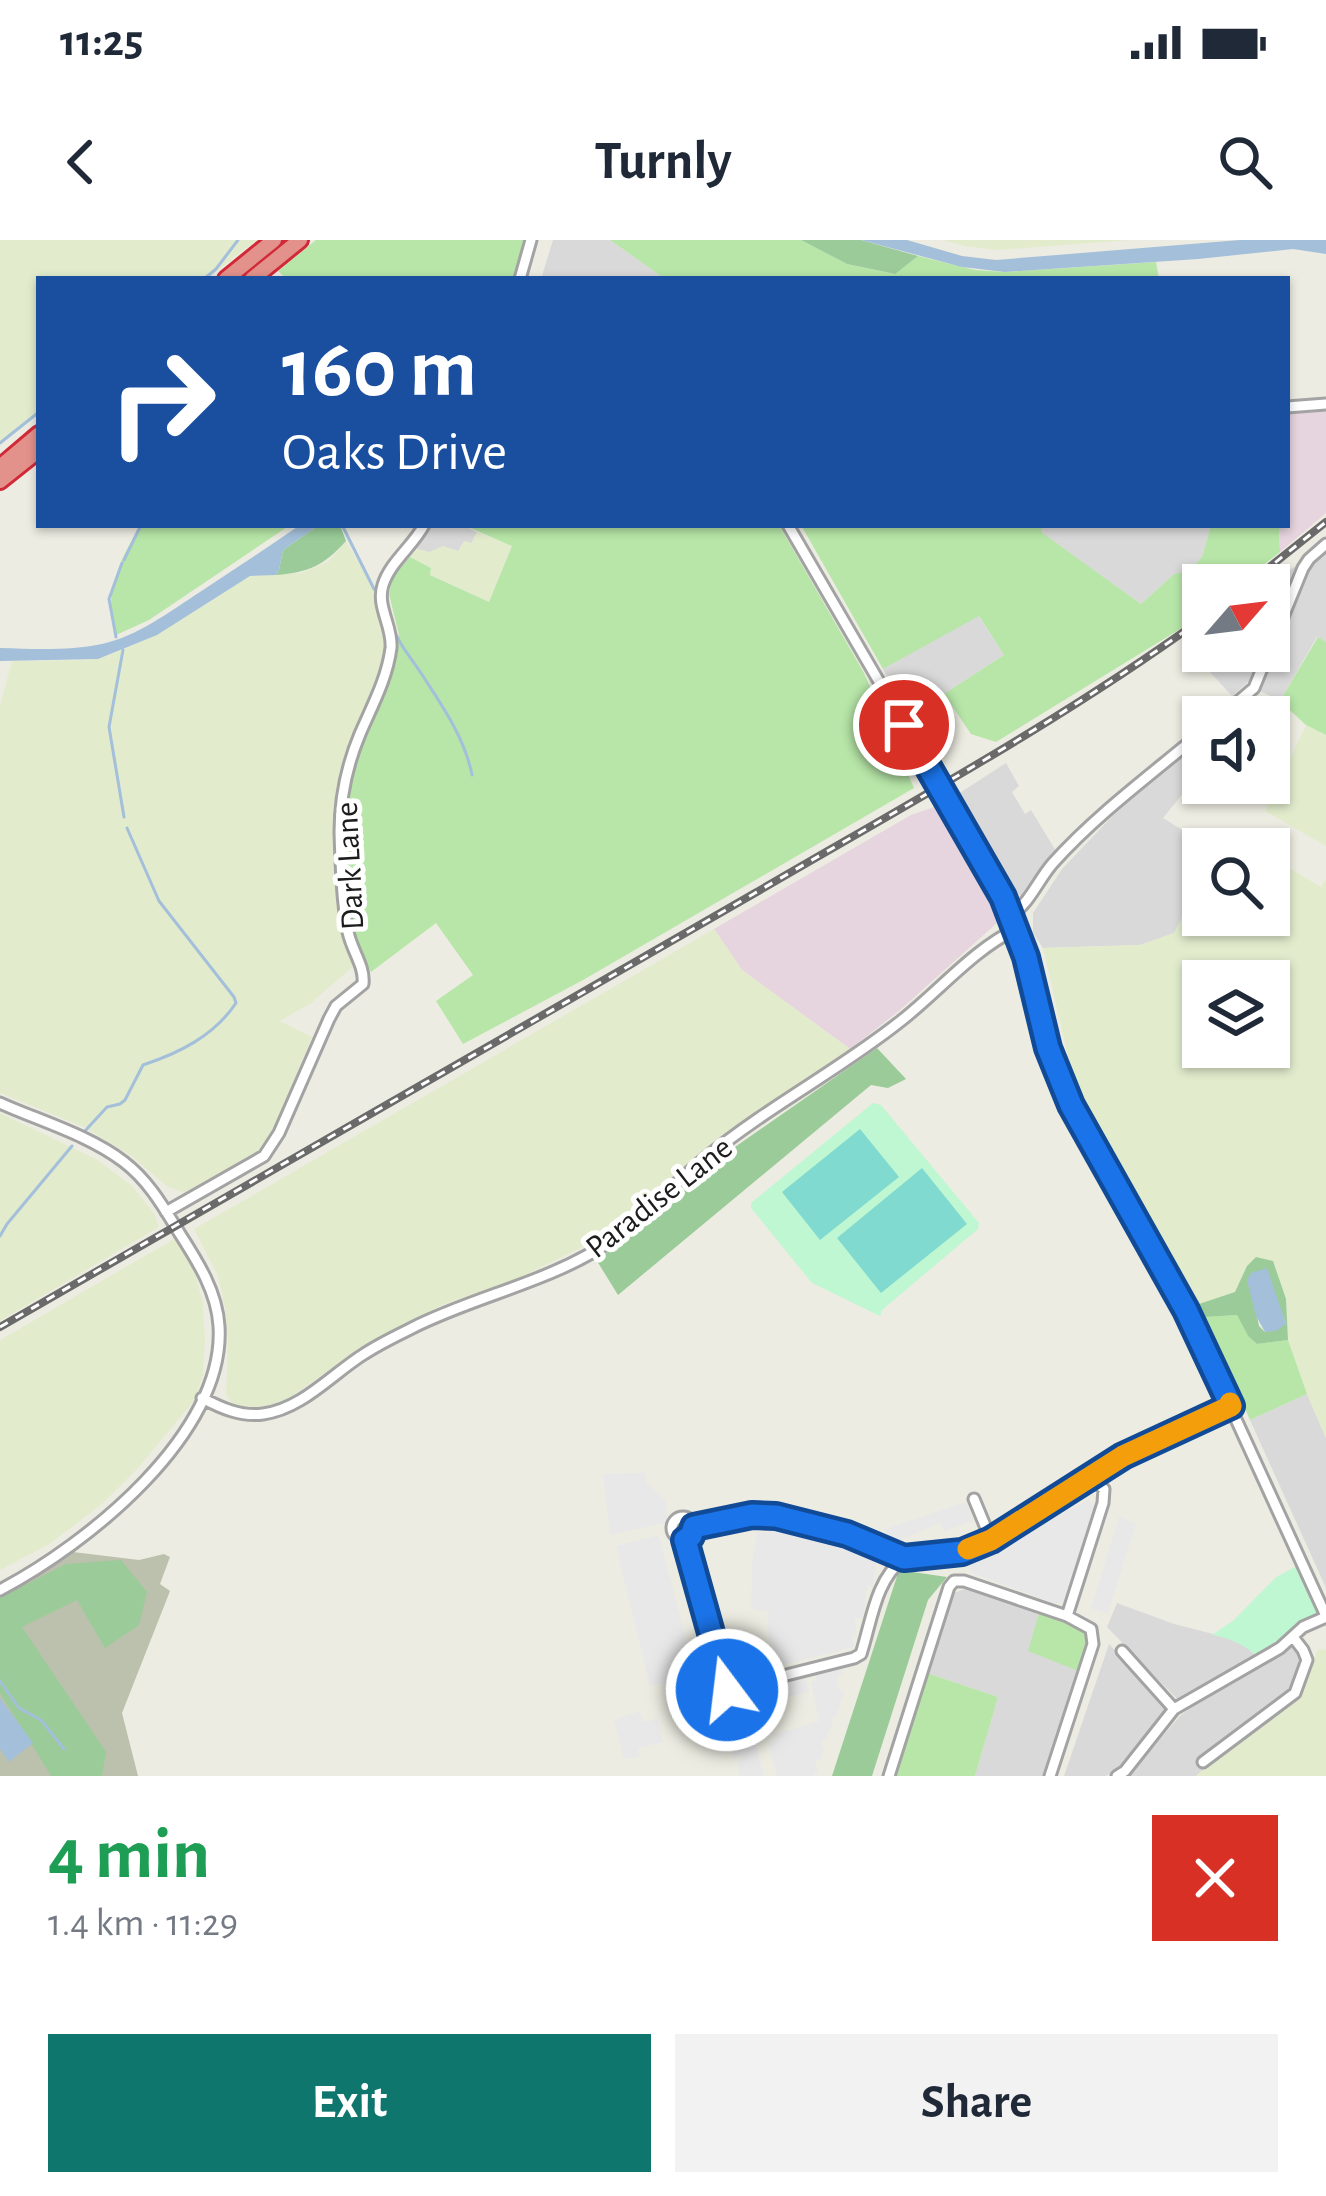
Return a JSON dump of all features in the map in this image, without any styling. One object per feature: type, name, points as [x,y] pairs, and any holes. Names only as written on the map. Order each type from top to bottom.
[{"type":"highway","points":[[230,276],[274,240]]},
{"type":"highway","points":[[255,276],[300,240]]},
{"type":"highway","points":[[0,467],[36,437]]},
{"type":"highway","points":[[0,482],[36,452]]},
{"type":"street","points":[[521,276],[531,240]]},
{"type":"street","points":[[1290,407],[1326,404]]},
{"type":"street","name":"Dark Lane","points":[[166,1211],[264,1156],[279,1133],[328,1018],[363,984],[364,972],[348,932],[340,834],[343,789],[390,652],[382,585],[422,528]]},
{"type":"street","points":[[790,528],[1011,914],[1048,1048],[1071,1105],[1186,1310],[1326,1617],[1174,1709],[1119,1776]]},
{"type":"street","points":[[1245,696],[1254,688],[1303,568],[1326,544]]},
{"type":"street","points":[[1011,914],[1021,909],[1050,866],[1096,821],[1182,749]]},
{"type":"street","name":"Paradise Lane","points":[[202,1398],[225,1410],[248,1414],[290,1406],[364,1354],[413,1327],[539,1278],[601,1246],[708,1156],[899,1023],[985,947],[1016,929]]},
{"type":"street","points":[[0,1103],[119,1158],[140,1176],[203,1271],[219,1321],[216,1364],[202,1398],[160,1464],[74,1545],[0,1590]]},
{"type":"street","points":[[694,1527],[752,1515],[776,1516],[847,1534],[904,1558],[962,1552],[991,1540],[1123,1456],[1231,1406]]},
{"type":"street","points":[[1067,1616],[1103,1503],[1104,1489],[1094,1481],[1082,1481]]},
{"type":"street","points":[[974,1499],[991,1540]]},
{"type":"street","points":[[694,1527],[685,1517],[674,1521],[671,1529],[685,1540],[727,1690],[861,1654],[886,1574],[884,1561],[872,1546]]},
{"type":"street","points":[[685,1540],[694,1527]]},
{"type":"street","points":[[886,1574],[904,1558]]},
{"type":"street","points":[[889,1776],[954,1581],[1067,1616],[1090,1629],[1093,1644],[1050,1776]]},
{"type":"street","points":[[1203,1762],[1295,1693],[1307,1660],[1293,1637]]},
{"type":"street","points":[[1122,1651],[1174,1709]]},
{"type":"shaded area","points":[[0,240],[257,240],[211,276],[36,276],[36,415],[0,444]]},
{"type":"shaded area","points":[[553,240],[610,240],[661,276],[542,276]]},
{"type":"shaded area","points":[[861,240],[907,240],[996,260],[1240,240],[1326,240],[1326,254],[1293,249],[1005,272],[962,267]]},
{"type":"shaded area","points":[[943,240],[1130,240],[998,250]]},
{"type":"shaded area","points":[[1326,408],[1326,513],[1280,552],[1279,529],[1290,528],[1290,412]]},
{"type":"shaded area","points":[[296,528],[315,528],[283,550],[276,575],[250,576],[157,635],[98,659],[0,661],[0,648],[102,644],[165,615]]},
{"type":"shaded area","points":[[428,528],[477,532],[471,544],[458,552],[417,549]]},
{"type":"shaded area","points":[[1042,528],[1210,528],[1202,557],[1196,564],[1182,564],[1182,572],[1174,574],[1141,604],[1040,532]]},
{"type":"shaded area","points":[[477,532],[512,545],[489,602],[429,574],[431,568],[410,557],[417,549],[429,552],[443,546],[458,551],[464,541],[472,543]]},
{"type":"shaded area","points":[[346,541],[373,588],[388,640],[374,695],[338,791],[342,926],[354,966],[311,1003],[280,1021],[312,1037],[264,1150],[186,1193],[168,1187],[130,1155],[86,1128],[0,1093],[0,706],[12,661],[107,656],[157,635],[250,576],[301,573],[328,562]]},
{"type":"shaded area","points":[[1326,548],[1326,642],[1317,637],[1283,696],[1270,696],[1258,690],[1266,672],[1290,672],[1290,615],[1312,564]]},
{"type":"shaded area","points":[[1301,562],[1290,587],[1290,570]]},
{"type":"shaded area","points":[[978,615],[1004,655],[909,717],[883,669]]},
{"type":"shaded area","points":[[1210,672],[1253,672],[1232,696]]},
{"type":"shaded area","points":[[1306,725],[1326,735],[1326,846],[1265,811],[1268,804],[1290,804],[1290,759]]},
{"type":"shaded area","points":[[1182,757],[1182,795],[1163,818],[1182,830],[1182,919],[1175,933],[1140,945],[1043,948],[1033,933],[1033,913],[1062,869],[1124,804]]},
{"type":"shaded area","points":[[1006,763],[1019,786],[1012,792],[1025,814],[1031,810],[1056,851],[1021,896],[958,794]]},
{"type":"shaded area","points":[[940,805],[977,869],[998,922],[850,1049],[742,970],[714,929],[911,815]]},
{"type":"shaded area","points":[[1290,869],[1321,887],[1326,879],[1326,1438],[1288,1340],[1286,1299],[1247,1267],[1235,1293],[1199,1304],[1076,1091],[1043,948],[1140,945],[1174,933],[1182,918],[1182,936],[1290,936]]},
{"type":"shaded area","points":[[714,929],[742,970],[850,1049],[750,1117],[607,1235],[515,1280],[442,1305],[391,1331],[291,1397],[245,1409],[234,1405],[226,1395],[228,1343],[218,1276],[194,1229]]},
{"type":"shaded area","points":[[0,1113],[96,1159],[131,1185],[154,1213],[159,1227],[0,1321]]},
{"type":"shaded area","points":[[860,1129],[899,1177],[820,1240],[782,1192]]},
{"type":"shaded area","points":[[922,1168],[967,1224],[881,1293],[837,1238]]},
{"type":"shaded area","points":[[174,1239],[194,1269],[203,1303],[203,1375],[194,1401],[102,1504],[48,1545],[0,1570],[0,1340]]},
{"type":"shaded area","points":[[1267,1268],[1286,1324],[1265,1332],[1247,1280],[1251,1273]]},
{"type":"shaded area","points":[[1307,1394],[1326,1438],[1326,1588],[1250,1420]]},
{"type":"shaded area","points":[[645,1473],[647,1484],[665,1500],[669,1522],[610,1535],[603,1474]]},
{"type":"shaded area","points":[[1088,1500],[1097,1508],[1063,1602],[1056,1604],[972,1573],[967,1563]]},
{"type":"shaded area","points":[[966,1502],[973,1521],[944,1531],[940,1523],[890,1544],[885,1529]]},
{"type":"shaded area","points":[[1119,1517],[1136,1523],[1108,1614],[1091,1608]]},
{"type":"shaded area","points":[[769,1527],[854,1542],[859,1554],[873,1556],[873,1586],[867,1586],[863,1618],[855,1618],[854,1647],[775,1667],[767,1629],[769,1612],[751,1609],[757,1531],[768,1533]]},
{"type":"shaded area","points":[[659,1535],[695,1675],[650,1686],[616,1546]]},
{"type":"shaded area","points":[[73,1552],[139,1560],[170,1557],[160,1584],[170,1591],[122,1713],[138,1776],[0,1776],[0,1594]]},
{"type":"shaded area","points":[[973,1586],[1040,1610],[1083,1673],[1050,1776],[975,1776],[998,1697],[927,1673],[951,1594]]},
{"type":"shaded area","points":[[1117,1603],[1225,1637],[1251,1649],[1259,1659],[1179,1701],[1107,1627]]},
{"type":"shaded area","points":[[1292,1639],[1305,1661],[1292,1691],[1200,1758],[1206,1767],[1196,1776],[1128,1776],[1180,1716]]},
{"type":"shaded area","points":[[1109,1644],[1170,1709],[1126,1766],[1106,1776],[1064,1776]]},
{"type":"shaded area","points":[[1318,1649],[1326,1650],[1326,1776],[1196,1776],[1301,1694]]},
{"type":"shaded area","points":[[841,1668],[843,1673],[837,1676],[839,1690],[844,1692],[836,1717],[831,1717],[828,1739],[821,1741],[824,1752],[815,1761],[818,1772],[777,1776],[768,1743],[775,1741],[774,1735],[819,1721],[811,1682],[817,1680],[816,1675]]},
{"type":"shaded area","points":[[805,1675],[809,1692],[775,1700],[771,1685]]},
{"type":"shaded area","points":[[761,1687],[769,1718],[740,1726],[735,1708],[739,1694]]},
{"type":"shaded area","points":[[0,1698],[33,1743],[9,1762],[0,1749]]},
{"type":"shaded area","points":[[640,1711],[643,1722],[657,1718],[663,1742],[638,1748],[640,1756],[624,1759],[614,1720]]},
{"type":"shaded area","points":[[754,1737],[764,1776],[740,1776],[739,1757],[734,1758],[729,1744]]},
{"type":"green space","points":[[316,240],[525,240],[517,276],[284,276],[278,271]]},
{"type":"green space","points":[[610,240],[801,240],[847,264],[894,274],[918,256],[1005,272],[1156,262],[1158,276],[661,276]]},
{"type":"green space","points":[[801,240],[861,240],[918,256],[895,274],[847,264]]},
{"type":"green space","points":[[139,528],[286,528],[149,620],[116,635],[112,592]]},
{"type":"green space","points":[[315,528],[341,528],[346,541],[315,566],[276,575],[283,550]]},
{"type":"green space","points":[[471,528],[781,528],[864,673],[914,788],[463,1044],[436,1001],[473,975],[436,923],[371,972],[356,947],[345,854],[346,801],[355,763],[396,658],[399,635],[389,594],[393,575],[410,557],[431,568],[430,575],[489,602],[512,546]]},
{"type":"green space","points":[[803,528],[1042,528],[1041,532],[1141,604],[1174,574],[1182,572],[1182,627],[996,742],[971,734],[944,694],[1004,655],[979,616],[883,669]]},
{"type":"green space","points":[[1210,528],[1281,528],[1280,552],[1264,564],[1196,564]]},
{"type":"green space","points":[[1318,637],[1326,642],[1326,735],[1306,725],[1290,710],[1290,696],[1283,696]]},
{"type":"green space","points":[[877,1048],[906,1079],[888,1088],[871,1085],[618,1295],[597,1261],[715,1161]]},
{"type":"green space","points":[[873,1103],[881,1105],[979,1223],[978,1229],[880,1316],[812,1283],[751,1208],[751,1203]]},
{"type":"green space","points":[[1256,1257],[1273,1261],[1286,1299],[1288,1340],[1257,1344],[1237,1315],[1205,1317],[1199,1304],[1235,1292]],"holes":[[[1274,1292],[1286,1324],[1265,1332],[1254,1302]]]},
{"type":"green space","points":[[1237,1315],[1257,1344],[1288,1340],[1307,1394],[1250,1420],[1205,1317]]},
{"type":"green space","points":[[121,1560],[147,1592],[139,1625],[105,1648],[77,1600],[22,1627],[106,1752],[102,1776],[51,1776],[0,1693],[0,1598],[66,1564]]},
{"type":"green space","points":[[1301,1564],[1324,1616],[1259,1659],[1238,1643],[1212,1635],[1234,1620],[1276,1577]]},
{"type":"green space","points":[[899,1570],[947,1577],[928,1600],[872,1776],[832,1776]]},
{"type":"green space","points":[[1040,1610],[1091,1629],[1093,1644],[1083,1673],[1028,1651]]},
{"type":"green space","points":[[927,1673],[998,1697],[975,1776],[894,1776]]},
{"type":"waterway","points":[[208,276],[238,240]]},
{"type":"waterway","points":[[0,443],[36,414]]},
{"type":"waterway","points":[[124,560],[140,528]]},
{"type":"waterway","points":[[344,528],[374,589]]},
{"type":"waterway","points":[[116,637],[109,599],[122,563]]},
{"type":"waterway","points":[[392,624],[451,722],[472,775]]},
{"type":"waterway","points":[[123,650],[109,727],[124,817]]},
{"type":"waterway","points":[[84,1132],[107,1107],[125,1100],[143,1065],[195,1042],[236,1003],[159,901],[127,828]]},
{"type":"waterway","points":[[0,1236],[72,1146]]},
{"type":"waterway","points":[[0,1681],[19,1708],[41,1720],[64,1749]]},
{"type":"railway","points":[[1273,564],[1326,522]]},
{"type":"railway","points":[[0,1327],[982,761],[1182,633]]},
{"type":"slow traffic","points":[[968,1549],[991,1540],[1123,1456],[1230,1403]]},
{"type":"route","points":[[727,1690],[685,1540],[694,1527],[752,1515],[776,1516],[847,1534],[904,1558],[962,1552],[991,1540],[1123,1456],[1231,1406],[1186,1310],[1071,1105],[1048,1048],[1026,957],[1003,897],[904,725]]}]
